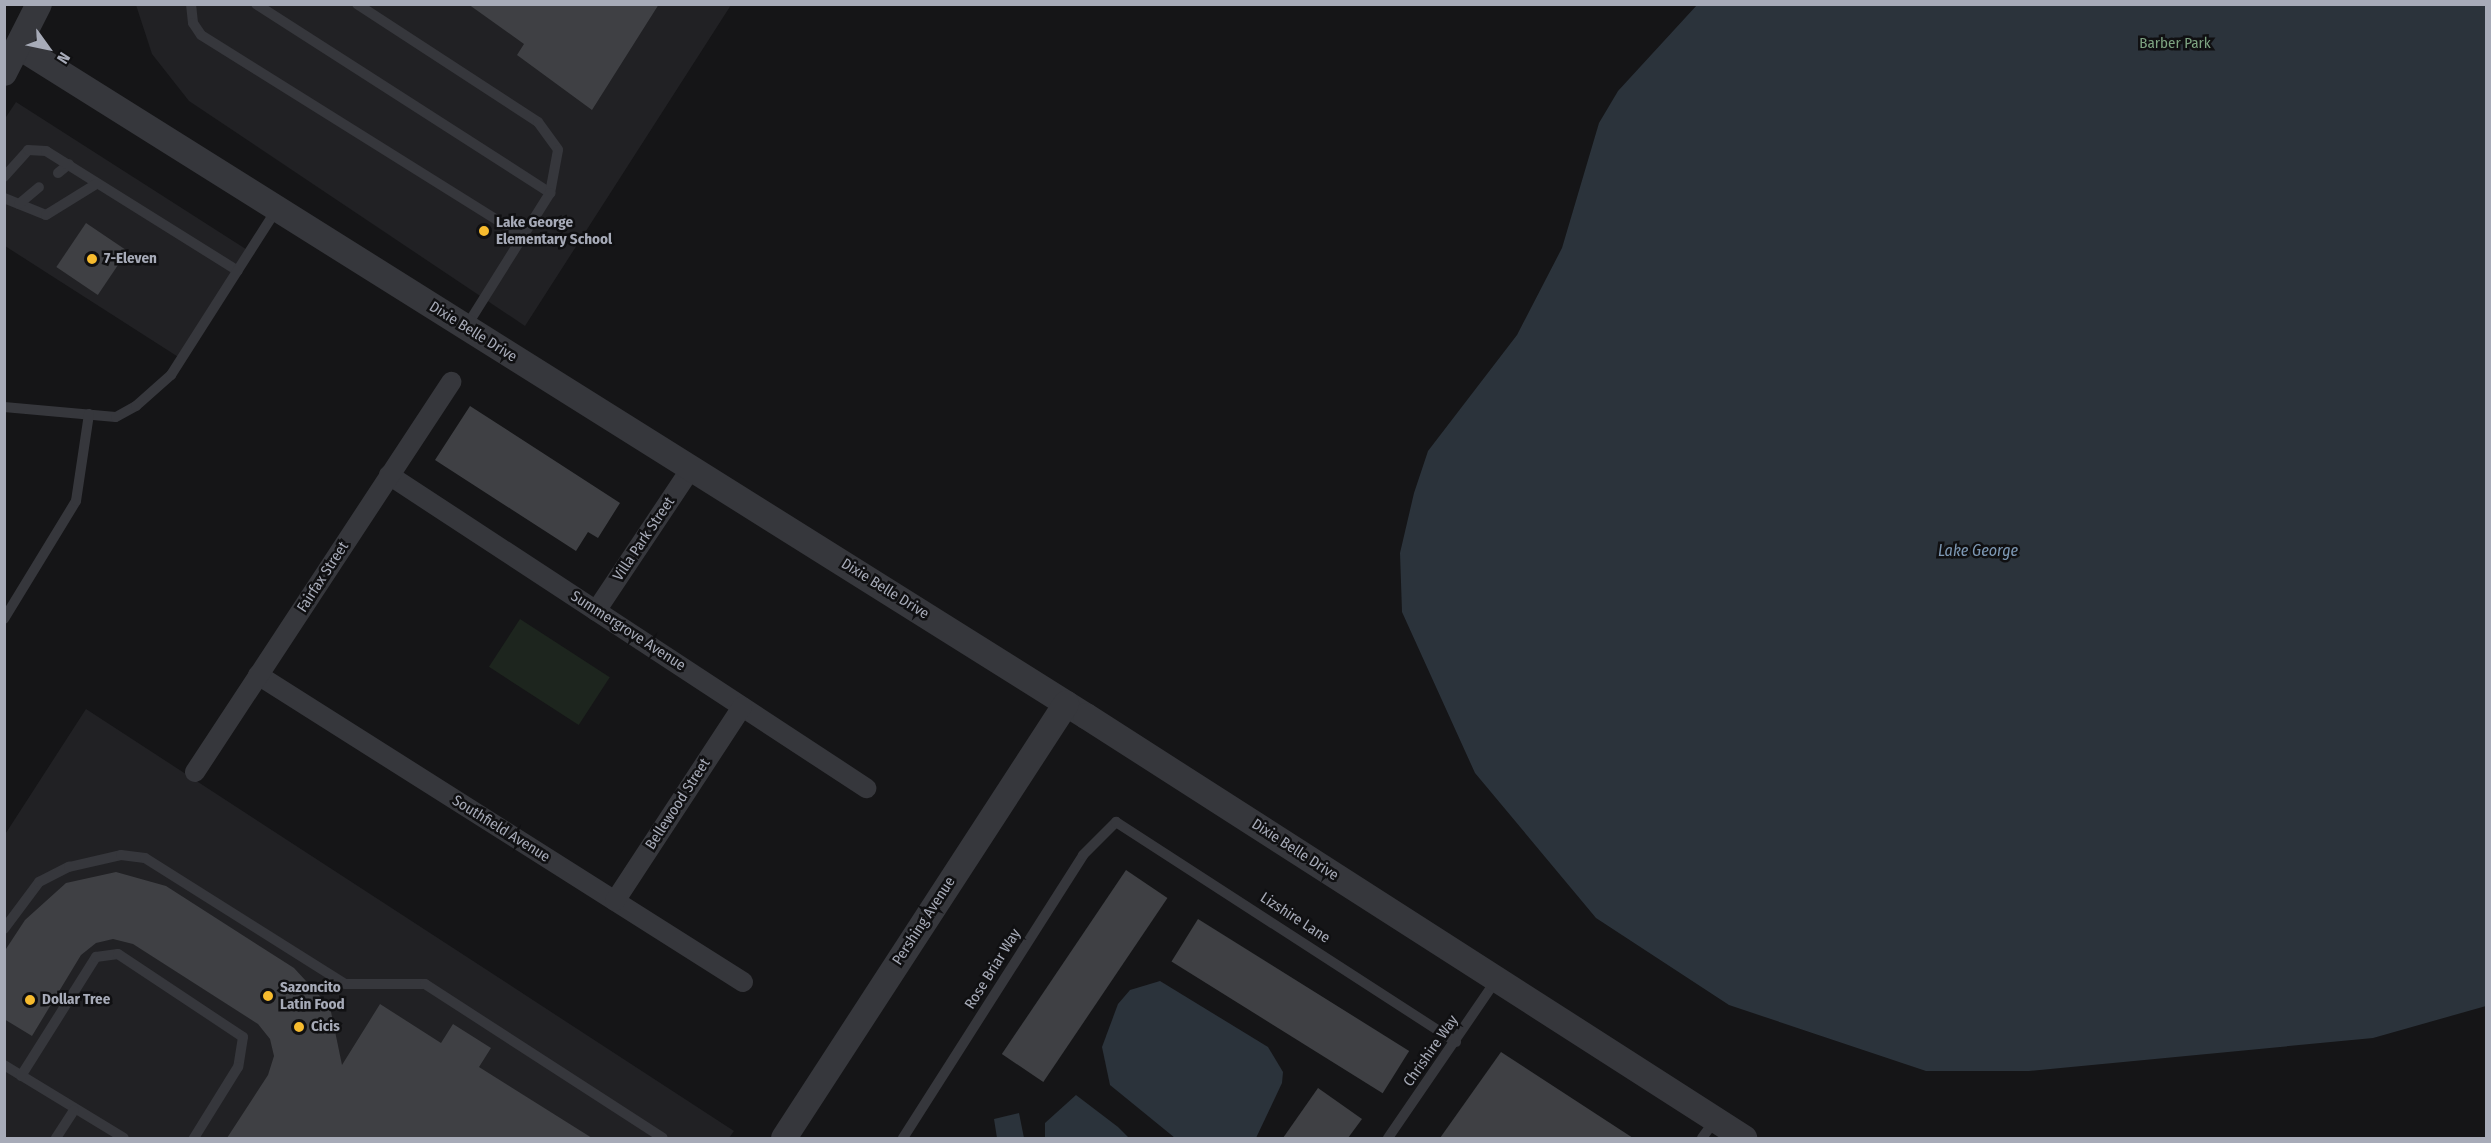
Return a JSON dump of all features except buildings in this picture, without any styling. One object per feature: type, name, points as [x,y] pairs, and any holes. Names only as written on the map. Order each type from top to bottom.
[{"type":"street","points":[[4,73],[13,43],[39,4]]},
{"type":"street","name":"Dixie Belle Drive","points":[[13,43],[276,210],[692,467],[1497,979],[1709,1129],[1744,1138]]},
{"type":"street","name":"Fairfax Street","points":[[195,772],[450,382]]},
{"type":"street","name":"Villa Park Street","points":[[596,611],[692,467]]},
{"type":"street","name":"Summergrove Avenue","points":[[390,475],[866,788]]},
{"type":"street","name":"Southfield Avenue","points":[[258,675],[743,982]]},
{"type":"street","name":"Pershing Avenue","points":[[784,1138],[1066,704]]},
{"type":"street","name":"Bellewood Street","points":[[615,901],[742,707]]},
{"type":"lane","points":[[191,4],[193,23],[201,34],[524,236]]},
{"type":"lane","points":[[256,4],[550,193]]},
{"type":"lane","points":[[357,4],[548,131],[559,162],[550,193],[466,328]]},
{"type":"lane","points":[[4,177],[28,150],[39,148],[69,164],[238,271]]},
{"type":"lane","points":[[58,174],[69,164]]},
{"type":"lane","points":[[4,198],[46,215],[96,183]]},
{"type":"lane","points":[[19,204],[39,187]]},
{"type":"lane","points":[[4,407],[116,417],[171,375],[276,210]]},
{"type":"lane","points":[[4,619],[76,501],[89,414]]},
{"type":"lane","name":"Lizshire Lane","points":[[1116,822],[1456,1042]]},
{"type":"lane","name":"Rose Briar Way","points":[[903,1138],[1083,855],[1116,822]]},
{"type":"lane","points":[[4,929],[39,882],[122,855],[145,858],[345,984],[425,984],[663,1138]]},
{"type":"lane","points":[[21,1076],[96,957],[118,954],[243,1037],[238,1067],[194,1138]]},
{"type":"lane","name":"Chrishire Way","points":[[1388,1138],[1456,1042],[1497,979]]},
{"type":"lane","points":[[4,1065],[74,1110],[124,1138]]},
{"type":"lane","points":[[56,1138],[74,1110]]},
{"type":"shaded area","name":"Lake George Elementary School","points":[[136,5],[731,5],[525,326],[189,101],[152,54]]},
{"type":"shaded area","points":[[16,102],[252,253],[183,360],[5,246],[4,120]]},
{"type":"shaded area","points":[[520,619],[610,677],[579,725],[489,667]]},
{"type":"shaded area","points":[[86,709],[734,1131],[729,1138],[5,1138],[4,836]]},
{"type":"water","name":"Lake George","points":[[1697,5],[2486,5],[2486,1006],[2373,1038],[2029,1071],[1926,1071],[1729,1005],[1596,918],[1475,773],[1402,612],[1400,553],[1414,493],[1428,451],[1517,335],[1562,248],[1599,123],[1618,91]]},
{"type":"water","points":[[1160,981],[1268,1047],[1283,1072],[1282,1083],[1256,1138],[1175,1138],[1110,1085],[1102,1047],[1118,1004],[1130,990]]},
{"type":"water","points":[[1076,1095],[1129,1138],[1045,1138],[1045,1123]]},
{"type":"water","points":[[1019,1113],[1024,1138],[997,1138],[994,1119]]},
{"type":"place","name":"Lake George Elementary School","points":[[484,231]]},
{"type":"place","name":"7-Eleven","points":[[92,259]]},
{"type":"place","name":"Sazoncito Latin Food","points":[[268,996]]},
{"type":"place","name":"Dollar Tree","points":[[30,1000]]},
{"type":"place","name":"Cicis","points":[[299,1027]]},
{"type":"park label","name":"Barber Park","points":[[2175,44]]}]
